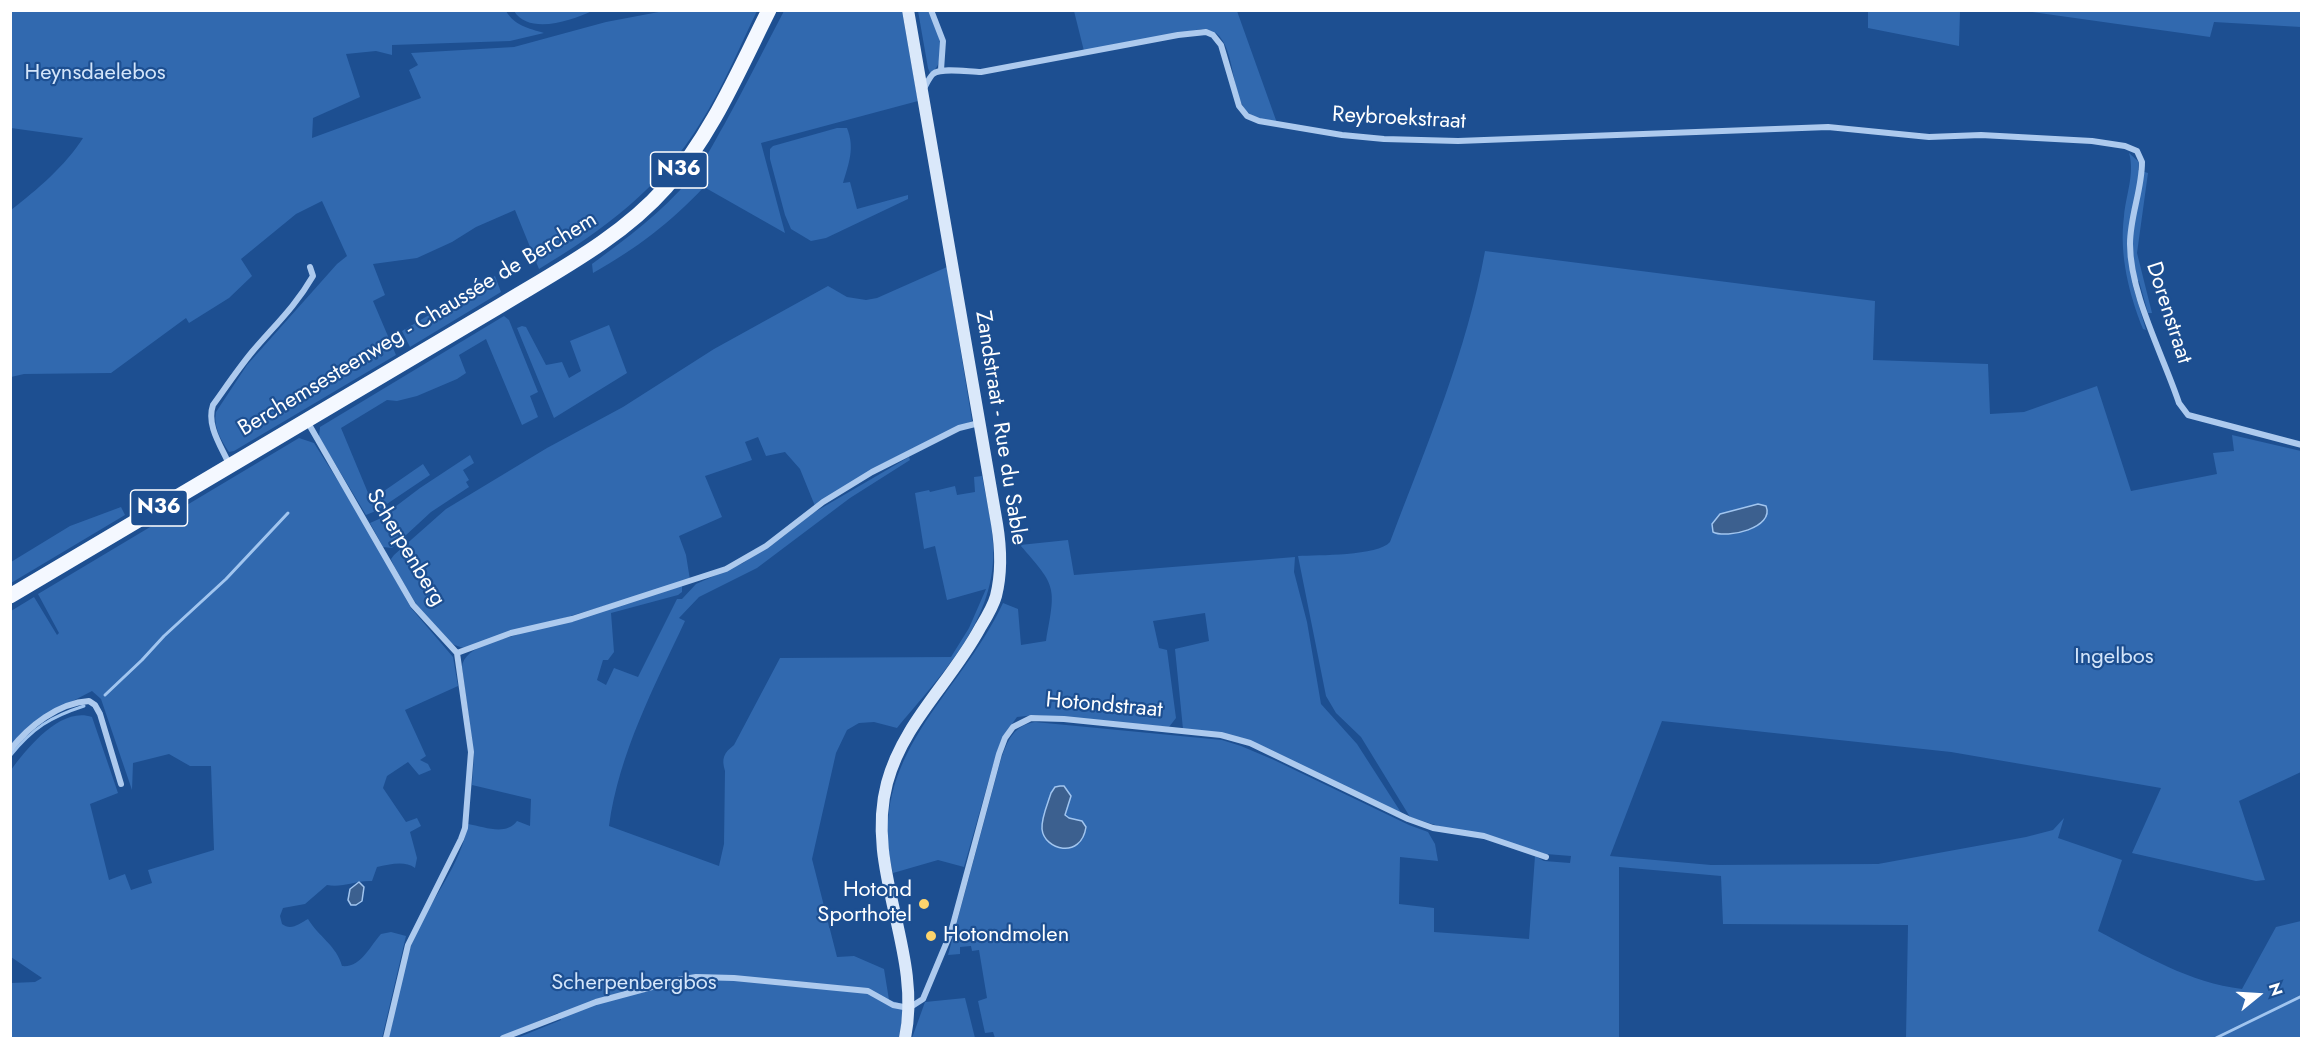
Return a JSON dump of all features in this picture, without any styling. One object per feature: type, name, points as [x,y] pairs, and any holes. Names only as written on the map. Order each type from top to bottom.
[{"type":"main road","name":"Berchemsesteenweg - Chaussée de Berchem","points":[[10,596],[582,256],[646,207],[666,187],[712,124],[769,10]]},
{"type":"main road","name":"Zandstraat - Rue du Sable","points":[[905,1038],[906,963],[885,864],[882,841],[882,806],[892,765],[905,738],[967,651],[995,598],[1000,573],[999,535],[908,10]]},
{"type":"street","points":[[922,91],[933,74],[940,70],[943,41],[931,10]]},
{"type":"street","name":"Reybroekstraat","points":[[940,70],[981,72],[1178,35],[1206,32],[1213,35],[1221,45],[1239,106],[1247,116],[1258,121],[1322,133],[1377,139],[1458,141],[1819,127],[1946,137]]},
{"type":"street","name":"Dorenstraat","points":[[1946,137],[1988,135],[2092,141],[2126,146],[2137,151],[2141,158],[2142,168],[2130,236],[2132,267],[2142,305],[2179,403],[2188,415],[2301,445]]},
{"type":"street","points":[[230,466],[212,426],[210,415],[213,405],[253,351],[301,296],[313,276],[310,267]]},
{"type":"street","name":"Scherpenberg","points":[[307,420],[413,604],[458,653]]},
{"type":"street","points":[[386,1038],[408,945],[465,828],[471,752],[458,653],[511,633],[572,619],[726,569],[766,546],[823,502],[866,476],[959,428],[980,422]]},
{"type":"street","points":[[10,750],[45,717],[89,701],[95,705],[100,714],[121,784]]},
{"type":"street","name":"Hotondstraat","points":[[904,1008],[923,999],[951,932],[999,754],[1005,738],[1013,727],[1023,721],[1044,717],[1221,735],[1250,743],[1408,819],[1433,828],[1484,836],[1546,857]]},
{"type":"street","points":[[503,1038],[596,1002],[696,977],[734,978],[868,992],[904,1008]]},
{"type":"green space","name":"Heynsdaelebos","points":[[11,11],[506,11],[518,23],[544,33],[510,41],[392,45],[392,55],[376,51],[346,54],[360,97],[313,118],[312,138],[421,98],[409,70],[418,65],[411,53],[514,47],[606,22],[664,11],[757,11],[724,81],[701,122],[668,167],[629,206],[608,223],[539,269],[515,210],[476,227],[452,242],[417,258],[373,264],[385,295],[373,301],[396,355],[234,451],[229,452],[221,438],[216,423],[216,412],[247,365],[337,264],[347,256],[322,201],[296,214],[241,259],[252,276],[229,298],[189,323],[186,318],[111,373],[24,374],[11,377],[11,210],[50,177],[83,138],[11,128]]},
{"type":"green space","points":[[514,11],[592,11],[562,22],[540,24],[530,23]]},
{"type":"green space","points":[[784,11],[902,11],[918,101],[761,143],[785,233],[704,187],[678,213],[652,234],[593,273],[592,264],[655,214],[695,173],[724,125]]},
{"type":"green space","points":[[918,11],[928,11],[940,42],[938,65],[930,73],[928,68]]},
{"type":"green space","points":[[1074,11],[1237,11],[1277,123],[1256,118],[1244,107],[1239,98],[1227,51],[1223,41],[1216,33],[1201,29],[1084,51]]},
{"type":"green space","points":[[1868,11],[1960,11],[1959,46],[1868,28]]},
{"type":"green space","points":[[2025,11],[2301,11],[2301,27],[2214,22],[2210,37]]},
{"type":"green space","points":[[837,128],[847,128],[851,142],[843,183],[850,182],[857,209],[908,195],[908,199],[826,238],[811,241],[791,229],[770,159],[770,149],[773,146]]},
{"type":"green space","points":[[2129,153],[2139,162],[2138,170],[2148,173],[2137,253],[2152,313],[2148,313],[2139,281],[2132,283],[2146,330],[2143,329],[2133,302],[2124,260],[2123,231],[2131,168]]},
{"type":"green space","name":"Ingelbos","points":[[1485,251],[1875,301],[1873,360],[1988,364],[1990,414],[2024,412],[2097,386],[2131,491],[2217,474],[2213,453],[2234,451],[2232,435],[2301,451],[2301,772],[2239,801],[2265,880],[2256,881],[2132,853],[2161,788],[1951,752],[1662,721],[1610,856],[1711,865],[1878,864],[2026,837],[2053,830],[2064,818],[2058,838],[2122,860],[2098,931],[2168,967],[2204,981],[2242,989],[2276,927],[2301,921],[2301,1038],[1906,1038],[1908,925],[1723,924],[1721,876],[1619,867],[1619,1038],[995,1038],[993,1032],[985,1033],[978,1001],[987,998],[979,950],[972,951],[971,946],[960,947],[960,954],[948,955],[1001,759],[1016,730],[1035,722],[1222,740],[1274,760],[1428,832],[1435,844],[1438,861],[1400,857],[1399,904],[1434,908],[1434,932],[1529,939],[1535,856],[1544,861],[1570,863],[1571,856],[1546,854],[1486,835],[1448,829],[1410,817],[1361,737],[1336,713],[1326,696],[1298,556],[1361,552],[1383,547],[1390,542],[1457,362]]},
{"type":"green space","name":"Scherpenbergbos","points":[[947,267],[972,421],[882,464],[815,506],[800,469],[785,452],[766,456],[758,437],[745,442],[752,460],[705,476],[722,517],[679,536],[686,555],[690,580],[544,624],[545,627],[682,586],[682,592],[678,595],[611,613],[614,652],[608,660],[603,660],[597,680],[606,685],[614,668],[638,677],[677,599],[682,599],[696,584],[743,563],[813,513],[909,457],[910,460],[850,498],[757,568],[699,597],[679,618],[685,621],[629,746],[609,826],[719,866],[724,844],[724,756],[734,745],[780,658],[951,657],[969,628],[986,589],[947,600],[935,546],[924,549],[915,493],[955,486],[957,495],[975,492],[974,477],[982,476],[993,544],[992,571],[986,597],[976,621],[948,666],[897,728],[874,722],[859,723],[847,730],[836,753],[812,859],[837,957],[854,956],[884,969],[889,1000],[902,1004],[904,1007],[899,1038],[517,1038],[561,1020],[558,1013],[498,1038],[389,1038],[410,948],[453,867],[468,824],[501,829],[512,826],[517,821],[530,826],[531,799],[472,785],[474,757],[462,667],[464,660],[476,649],[519,634],[518,629],[466,648],[455,645],[444,638],[424,615],[391,559],[446,509],[547,448],[623,407],[714,349],[828,286],[847,297],[866,300],[877,298]]},
{"type":"green space","points":[[495,276],[501,292],[410,347],[402,331]]},
{"type":"green space","points":[[504,316],[509,320],[538,392],[530,396],[538,417],[522,425],[486,339],[459,355],[466,373],[457,379],[417,396],[397,401],[387,400],[341,428],[371,500],[423,464],[430,475],[378,510],[366,515],[319,437],[320,427]]},
{"type":"green space","points":[[609,325],[627,373],[554,418],[517,328],[526,327],[546,365],[562,362],[569,378],[581,371],[570,341]]},
{"type":"green space","points":[[299,438],[314,443],[359,514],[411,608],[453,657],[458,686],[405,710],[426,756],[420,760],[428,764],[431,770],[419,775],[408,762],[387,776],[383,788],[406,822],[417,818],[421,826],[410,832],[417,858],[415,868],[401,864],[377,867],[372,881],[327,885],[305,904],[283,908],[280,916],[282,924],[289,927],[308,919],[332,947],[342,966],[355,964],[360,960],[381,934],[391,932],[406,936],[382,1038],[11,1038],[11,983],[35,982],[42,978],[11,957],[11,770],[35,741],[57,723],[80,715],[92,717],[118,793],[90,804],[109,880],[125,874],[131,890],[152,883],[148,870],[214,850],[211,766],[190,766],[169,754],[133,763],[132,790],[101,699],[92,691],[42,717],[11,748],[11,611],[34,597],[57,635],[59,633],[38,594]]},
{"type":"green space","points":[[470,455],[474,463],[463,470],[469,480],[466,482],[469,487],[431,512],[392,548],[383,547],[370,523]]},
{"type":"green space","points":[[121,507],[125,515],[11,583],[11,562],[70,526]]},
{"type":"green space","points":[[1068,540],[1074,575],[1295,557],[1294,572],[1307,622],[1321,704],[1357,744],[1402,814],[1249,740],[1183,729],[1175,649],[1209,641],[1205,613],[1153,621],[1159,648],[1167,650],[1176,718],[1169,727],[1035,715],[1017,717],[1002,738],[964,867],[938,860],[893,873],[888,831],[892,794],[904,760],[921,729],[984,637],[1003,603],[1018,609],[1021,645],[1046,641],[1051,609],[1051,588],[1041,570],[1020,545]]},
{"type":"green space","points":[[965,998],[975,1038],[912,1038],[925,1002]]},
{"type":"shaded area","points":[[1758,504],[1766,506],[1767,514],[1757,526],[1738,533],[1713,532],[1712,524],[1720,514]]},
{"type":"shaded area","points":[[1064,786],[1071,796],[1065,815],[1082,821],[1086,827],[1083,837],[1070,848],[1055,846],[1049,842],[1042,829],[1051,793],[1055,787]]},
{"type":"shaded area","points":[[359,882],[364,887],[362,901],[351,905],[348,900],[350,889]]},
{"type":"waterway","points":[[105,695],[226,579],[288,513]]},
{"type":"waterway","points":[[10,756],[26,738],[43,725],[84,706]]},
{"type":"waterway","points":[[2216,1038],[2302,996]]},
{"type":"place","name":"Hotond Sporthotel","points":[[924,904]]},
{"type":"place","name":"Hotondmolen","points":[[931,936]]}]
